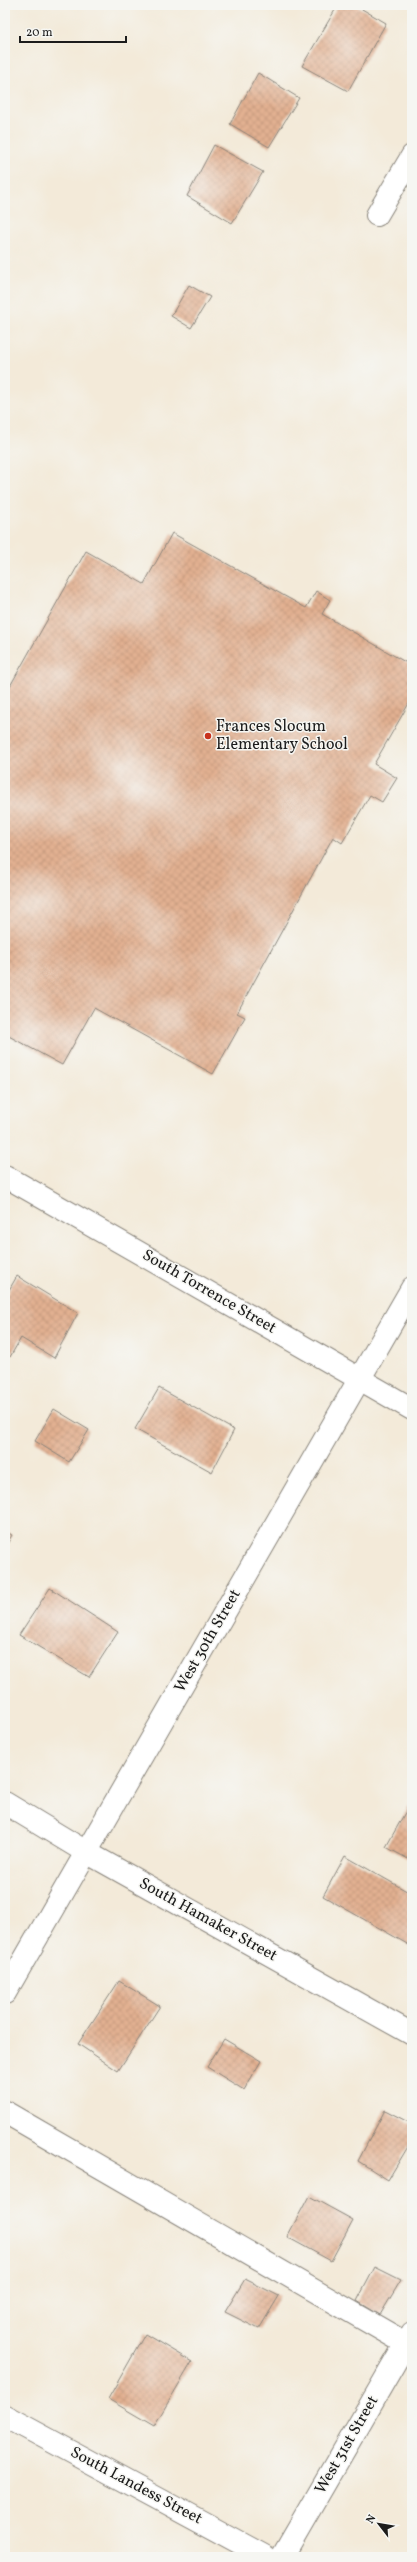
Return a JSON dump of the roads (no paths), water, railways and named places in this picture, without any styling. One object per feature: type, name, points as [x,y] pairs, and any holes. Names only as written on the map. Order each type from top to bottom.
[{"type":"street","points":[[377,215],[412,156]]},
{"type":"street","name":"South Torrence Street","points":[[5,1176],[412,1409]]},
{"type":"street","name":"West 30th Street","points":[[5,1993],[412,1288]]},
{"type":"street","name":"South Hamaker Street","points":[[5,1803],[86,1852],[412,2034]]},
{"type":"street","points":[[5,2112],[410,2341]]},
{"type":"street","name":"West 31st Street","points":[[282,2557],[410,2341]]},
{"type":"street","name":"South Landess Street","points":[[5,2416],[266,2557]]},
{"type":"place","name":"Frances Slocum Elementary School","points":[[208,736]]}]
